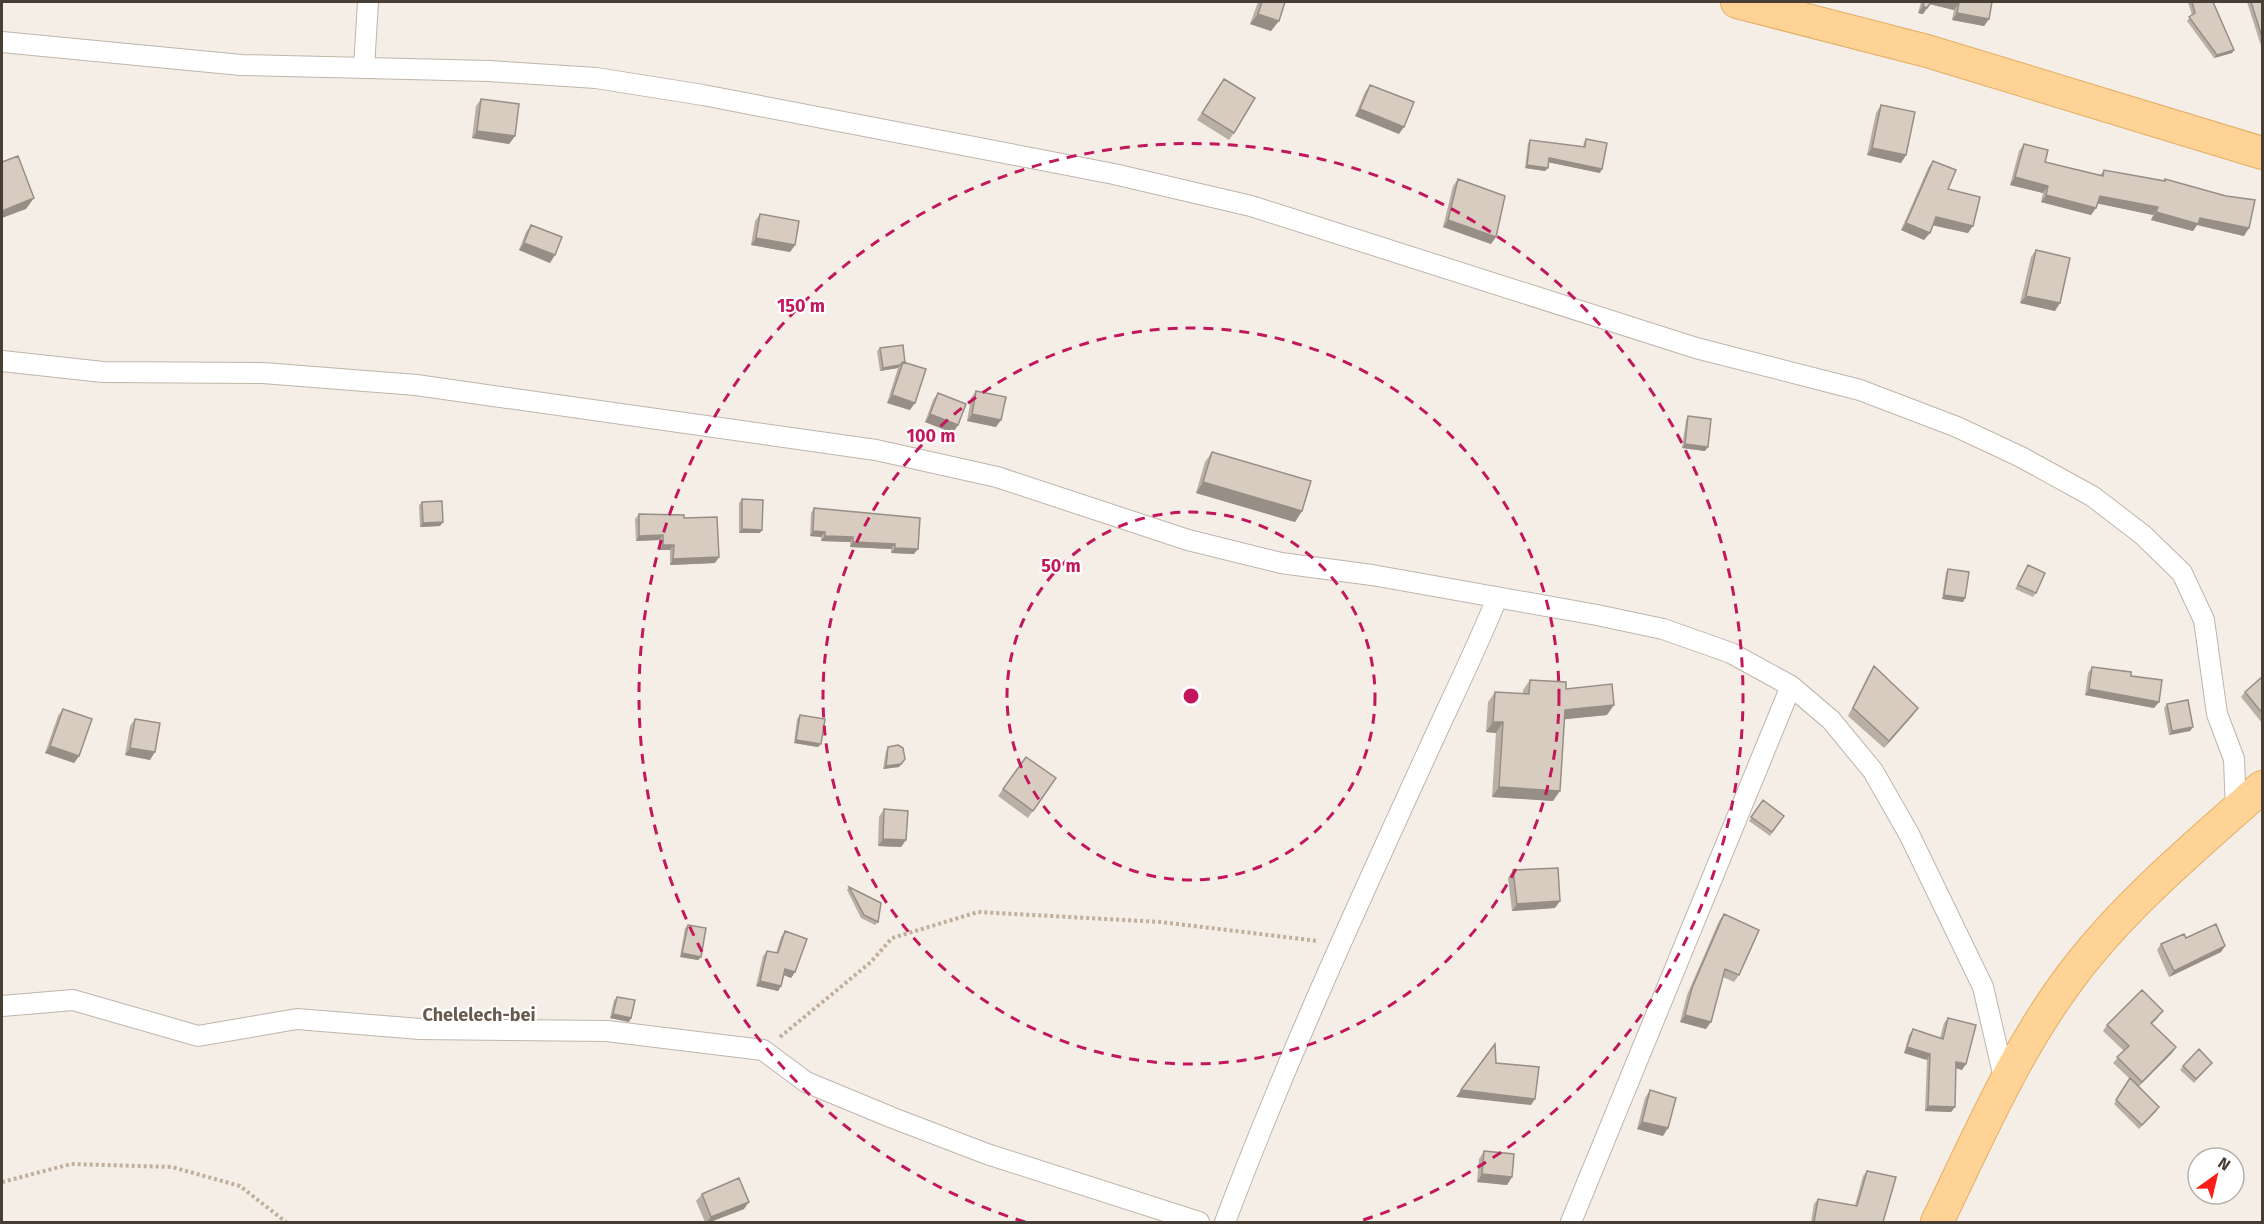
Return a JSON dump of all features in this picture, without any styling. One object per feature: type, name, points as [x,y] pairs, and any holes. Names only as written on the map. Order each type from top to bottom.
[{"type":"main road","points":[[1737,2],[1927,51],[2262,153]]},
{"type":"main road","points":[[1937,1222],[2005,1082],[2068,979],[2119,917],[2262,787]]},
{"type":"street","points":[[364,68],[368,2]]},
{"type":"street","points":[[2,42],[241,65],[489,71],[596,78],[714,98],[1114,174],[1251,206],[1696,348],[1860,390],[1957,427],[2021,457],[2092,496],[2143,536],[2182,573],[2204,620],[2217,714],[2235,759],[2236,811]]},
{"type":"street","points":[[2,361],[103,372],[263,373],[416,385],[876,450],[997,477],[1188,540],[1281,563],[1497,598],[1663,629],[1731,653],[1791,686],[1831,720],[1873,771],[1909,834],[1983,987],[2005,1082]]},
{"type":"street","points":[[1225,1222],[1251,1154],[1342,944],[1429,749],[1471,662],[1497,598]]},
{"type":"street","points":[[1571,1222],[1791,686]]},
{"type":"street","points":[[2,1006],[73,1000],[198,1036],[297,1019],[420,1029],[607,1031],[764,1050],[806,1082],[893,1118],[987,1154],[1199,1222]]},
{"type":"path","points":[[764,1050],[871,962],[892,938],[978,912],[1161,922],[1342,944]]},
{"type":"path","points":[[2,1182],[71,1164],[172,1167],[240,1186],[286,1222]]},
{"type":"building","points":[[1262,2],[1285,2],[1279,21],[1258,14]]},
{"type":"building","points":[[1924,2],[1931,2],[1927,8],[1923,6]]},
{"type":"building","points":[[1952,2],[1992,2],[1989,19],[1957,13],[1959,3]]},
{"type":"building","points":[[2192,2],[2213,2],[2234,50],[2217,55],[2189,17],[2195,13]]},
{"type":"building","points":[[2251,2],[2262,2],[2262,37]]},
{"type":"building","points":[[1224,79],[1255,98],[1234,133],[1202,113]]},
{"type":"building","points":[[1370,85],[1414,102],[1404,127],[1360,109]]},
{"type":"building","points":[[481,99],[519,104],[515,136],[477,131]]},
{"type":"building","points":[[1881,105],[1915,112],[1906,155],[1872,148]]},
{"type":"building","points":[[1586,139],[1607,143],[1602,169],[1549,158],[1548,168],[1527,165],[1530,140],[1585,147]]},
{"type":"building","points":[[2024,144],[2048,150],[2045,162],[2103,176],[2104,170],[2165,181],[2165,179],[2226,196],[2255,200],[2249,228],[2200,218],[2198,224],[2156,212],[2158,207],[2100,196],[2096,208],[2046,195],[2048,186],[2015,177]]},
{"type":"building","points":[[18,156],[34,198],[2,211],[2,162]]},
{"type":"building","points":[[1933,161],[1956,170],[1948,189],[1980,197],[1973,226],[1936,217],[1930,233],[1906,223]]},
{"type":"building","points":[[1458,179],[1505,196],[1496,237],[1448,220]]},
{"type":"building","points":[[760,214],[799,221],[795,245],[756,238]]},
{"type":"building","points":[[531,225],[562,237],[555,255],[524,243]]},
{"type":"building","points":[[2036,250],[2070,258],[2060,303],[2026,296]]},
{"type":"building","points":[[903,345],[905,363],[883,368],[880,348]]},
{"type":"building","points":[[903,362],[926,369],[915,403],[892,395]]},
{"type":"building","points":[[976,391],[1006,397],[1001,420],[972,414]]},
{"type":"building","points":[[938,393],[966,404],[958,425],[930,414]]},
{"type":"building","points":[[1688,416],[1711,419],[1708,447],[1685,444]]},
{"type":"building","points":[[1212,452],[1311,481],[1302,511],[1203,482]]},
{"type":"building","points":[[742,499],[763,500],[762,530],[742,529]]},
{"type":"building","points":[[442,501],[443,522],[423,523],[422,502]]},
{"type":"building","points":[[814,508],[920,518],[918,549],[895,548],[895,544],[853,542],[853,537],[825,536],[825,532],[813,531]]},
{"type":"building","points":[[639,514],[684,515],[684,518],[717,517],[719,557],[673,559],[674,545],[663,545],[663,535],[639,536]]},
{"type":"building","points":[[2028,565],[2045,573],[2036,593],[2018,585]]},
{"type":"building","points":[[1948,569],[1969,572],[1965,598],[1944,595]]},
{"type":"building","points":[[1874,666],[1918,708],[1889,741],[1853,708]]},
{"type":"building","points":[[2092,667],[2131,672],[2131,676],[2162,680],[2159,702],[2089,689]]},
{"type":"building","points":[[2262,677],[2262,713],[2245,692]]},
{"type":"building","points":[[1530,680],[1566,682],[1566,689],[1612,684],[1614,705],[1565,710],[1560,791],[1499,787],[1503,722],[1493,722],[1495,692],[1529,694]]},
{"type":"building","points":[[2188,700],[2193,727],[2172,731],[2167,704]]},
{"type":"building","points":[[63,709],[92,719],[79,756],[50,746]]},
{"type":"building","points":[[800,715],[825,719],[821,744],[796,740]]},
{"type":"building","points":[[135,719],[160,723],[155,752],[130,748]]},
{"type":"building","points":[[898,745],[903,748],[905,759],[901,764],[886,766],[888,747]]},
{"type":"building","points":[[1026,757],[1056,778],[1033,811],[1003,789]]},
{"type":"building","points":[[1763,800],[1784,816],[1772,832],[1751,817]]},
{"type":"building","points":[[884,809],[908,811],[906,840],[883,839]]},
{"type":"building","points":[[1558,868],[1560,901],[1517,904],[1513,870]]},
{"type":"building","points":[[849,887],[881,903],[878,922],[864,915]]},
{"type":"building","points":[[1724,914],[1759,930],[1739,975],[1725,969],[1711,1022],[1685,1015],[1692,988]]},
{"type":"building","points":[[2216,924],[2225,946],[2174,971],[2161,944],[2184,934],[2186,938]]},
{"type":"building","points":[[688,925],[706,928],[701,957],[682,953]]},
{"type":"building","points":[[785,931],[807,939],[795,972],[785,969],[781,986],[760,981],[767,951],[778,953]]},
{"type":"building","points":[[2142,990],[2163,1011],[2151,1023],[2176,1047],[2142,1082],[2117,1057],[2129,1046],[2107,1025]]},
{"type":"building","points":[[617,997],[635,1000],[631,1018],[613,1014]]},
{"type":"building","points":[[1948,1018],[1976,1025],[1966,1064],[1956,1062],[1955,1107],[1928,1106],[1930,1054],[1907,1047],[1913,1029],[1943,1039]]},
{"type":"building","points":[[1495,1044],[1496,1063],[1539,1067],[1535,1099],[1461,1090]]},
{"type":"building","points":[[2199,1049],[2212,1063],[2196,1079],[2183,1066]]},
{"type":"building","points":[[2130,1078],[2159,1107],[2142,1125],[2116,1100]]},
{"type":"building","points":[[1650,1090],[1676,1098],[1668,1128],[1642,1122]]},
{"type":"building","points":[[1484,1151],[1514,1154],[1512,1177],[1482,1174]]},
{"type":"building","points":[[1867,1171],[1896,1177],[1883,1222],[1814,1222],[1818,1199],[1857,1206]]},
{"type":"building","points":[[739,1178],[749,1202],[711,1217],[702,1194]]},
{"type":"district","name":"Chelelech-bei","points":[[479,1015]]}]
